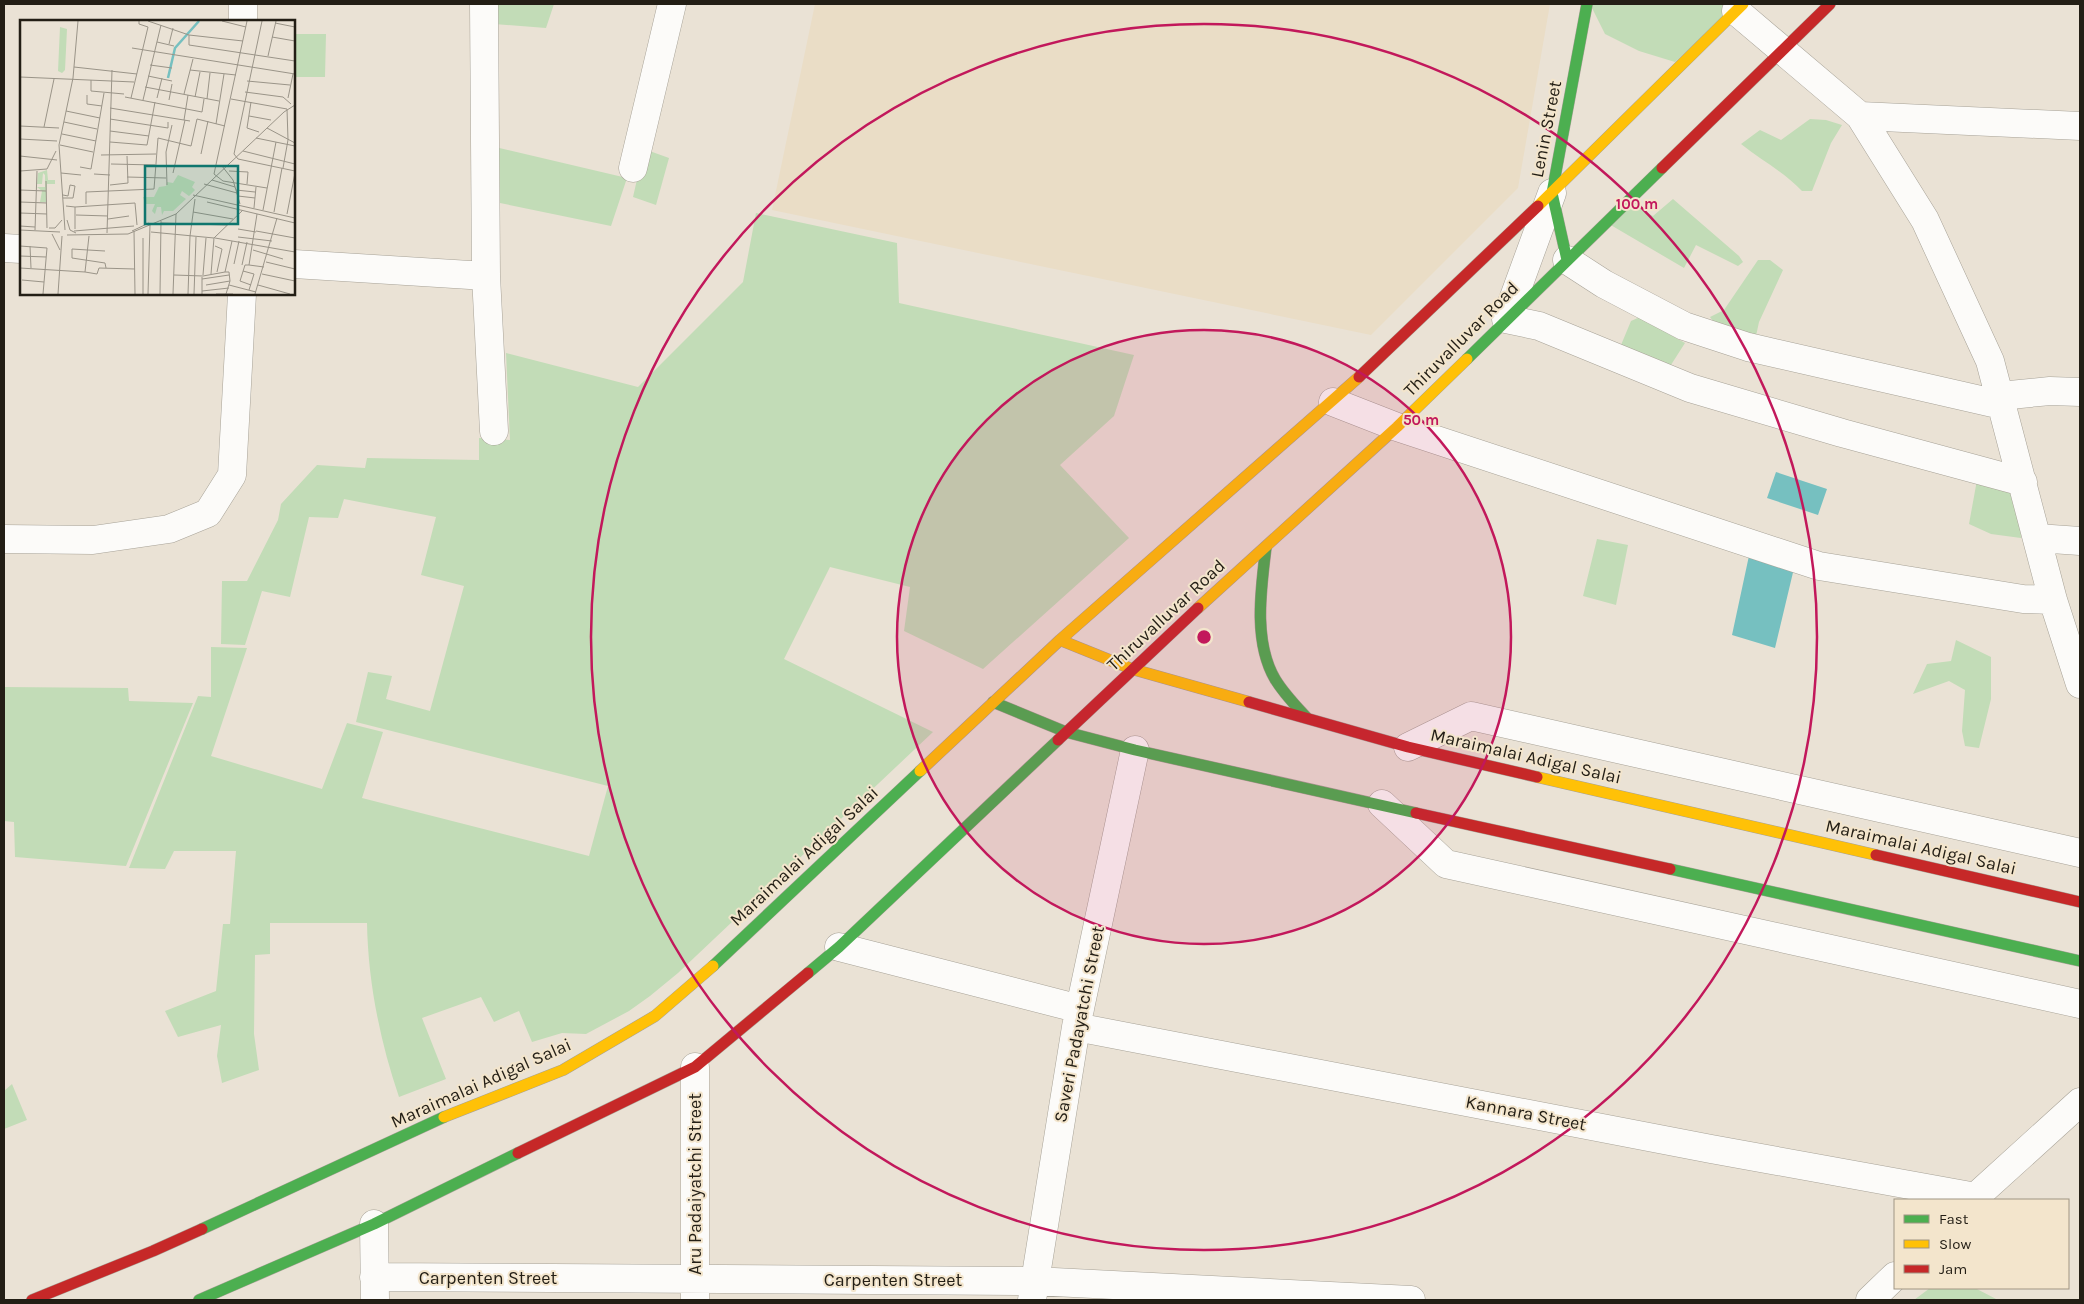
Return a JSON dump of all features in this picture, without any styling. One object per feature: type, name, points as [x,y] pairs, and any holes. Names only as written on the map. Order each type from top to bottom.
[{"type":"main road","name":"Lenin Street","points":[[1566,260],[1552,192],[1587,4]]},
{"type":"main road","name":"Thiruvalluvar Road","points":[[1066,732],[1397,427],[1830,4]]},
{"type":"main road","points":[[1060,640],[1333,402],[1552,192],[1740,7]]},
{"type":"main road","points":[[1266,547],[1259,602],[1263,641],[1273,674],[1307,718]]},
{"type":"main road","name":"Maraimalai Adigal Salai","points":[[32,1300],[153,1251],[448,1115],[563,1070],[655,1016],[701,978],[1060,640],[1132,670],[1408,747],[2080,902]]},
{"type":"main road","points":[[993,702],[1066,732],[1135,750],[2080,961]]},
{"type":"main road","points":[[199,1300],[374,1224],[695,1067],[839,947],[1066,732]]},
{"type":"street","points":[[243,4],[243,20]]},
{"type":"street","points":[[484,4],[486,276],[494,431]]},
{"type":"street","points":[[633,168],[672,4]]},
{"type":"street","points":[[1740,7],[1784,50],[1860,116],[1925,220],[1990,361],[2053,600],[2079,679]]},
{"type":"street","points":[[1860,116],[2080,126]]},
{"type":"street","points":[[1552,192],[1506,319],[1539,326],[1690,388],[1842,433],[2023,482]]},
{"type":"street","points":[[4,248],[20,249]]},
{"type":"street","points":[[1566,260],[1604,284],[1693,328],[1748,346],[2002,405]]},
{"type":"street","points":[[295,264],[486,276]]},
{"type":"street","points":[[4,539],[93,540],[169,529],[208,514],[232,475],[242,295]]},
{"type":"street","points":[[2002,405],[2010,395],[2050,391],[2080,392]]},
{"type":"street","points":[[1333,402],[1397,427],[1819,566],[2023,599],[2053,600]]},
{"type":"street","points":[[2037,538],[2080,541]]},
{"type":"street","points":[[1408,747],[1471,716],[2080,853]]},
{"type":"street","name":"Saveri Padayatchi Street","points":[[1033,1290],[1078,1018],[1135,750]]},
{"type":"street","points":[[1382,804],[1446,864],[2080,1004]]},
{"type":"street","name":"Kannara Street","points":[[839,947],[1078,1018],[1712,1149],[1974,1198]]},
{"type":"street","name":"Aru Padaiyatchi Street","points":[[695,1067],[696,1290]]},
{"type":"street","points":[[1974,1198],[2080,1102]]},
{"type":"street","points":[[374,1224],[374,1289]]},
{"type":"street","points":[[1870,1300],[1894,1277]]},
{"type":"street","name":"Carpenten Street","points":[[374,1289],[1033,1290],[1411,1300]]},
{"type":"shaded area","points":[[815,4],[1550,4],[1518,188],[1371,335],[772,210]]},
{"type":"green space","points":[[494,4],[554,4],[546,28],[494,24]]},
{"type":"green space","points":[[1590,4],[1738,4],[1675,62],[1639,51],[1605,34]]},
{"type":"green space","points":[[295,34],[326,34],[325,77],[295,77]]},
{"type":"green space","points":[[1810,119],[1826,120],[1842,125],[1831,143],[1812,191],[1802,191],[1741,144],[1760,130],[1781,140]]},
{"type":"green space","points":[[495,147],[627,178],[611,226],[495,202]]},
{"type":"green space","points":[[644,149],[669,158],[656,205],[633,197]]},
{"type":"green space","points":[[1673,199],[1739,256],[1743,262],[1738,266],[1696,245],[1684,268],[1609,224],[1634,205],[1653,216]]},
{"type":"green space","points":[[756,213],[897,243],[899,303],[1134,355],[1114,416],[1060,465],[1129,538],[983,669],[904,631],[910,587],[830,567],[784,659],[933,732],[678,973],[629,1011],[586,1034],[562,1033],[532,1042],[519,1011],[494,1022],[481,997],[422,1018],[446,1079],[399,1097],[376,1011],[367,923],[270,923],[270,954],[255,955],[254,1034],[259,1070],[222,1083],[217,1056],[221,1025],[178,1037],[165,1011],[216,991],[223,924],[230,924],[236,851],[174,851],[165,869],[129,868],[198,696],[211,697],[211,647],[247,648],[211,756],[322,789],[347,723],[383,732],[362,798],[589,856],[608,786],[356,722],[368,672],[392,676],[386,699],[430,711],[464,586],[421,575],[436,517],[344,499],[338,518],[309,517],[290,597],[262,591],[245,645],[221,644],[222,581],[247,581],[278,520],[281,504],[317,465],[365,468],[367,458],[479,460],[479,438],[510,440],[506,353],[638,387],[743,282]]},
{"type":"green space","points":[[1758,260],[1770,260],[1783,270],[1759,322],[1756,336],[1718,328],[1710,317],[1724,310]]},
{"type":"green space","points":[[1640,317],[1655,320],[1669,334],[1685,343],[1669,368],[1637,358],[1621,345],[1631,321]]},
{"type":"green space","points":[[1977,480],[2018,492],[2021,538],[1991,534],[1969,524]]},
{"type":"green space","points":[[1597,539],[1628,545],[1616,605],[1583,596]]},
{"type":"green space","points":[[1956,640],[1991,657],[1991,699],[1979,748],[1965,746],[1962,731],[1965,690],[1949,681],[1913,694],[1927,664],[1951,661]]},
{"type":"green space","points":[[4,687],[128,688],[129,701],[193,703],[126,866],[15,857],[14,822],[4,821]]},
{"type":"green space","points":[[12,1084],[27,1120],[4,1129],[4,1091]]},
{"type":"green space","points":[[1929,1289],[1977,1289],[1998,1300],[1914,1300]]},
{"type":"water","points":[[1776,472],[1827,489],[1818,515],[1767,498]]},
{"type":"water","points":[[1750,551],[1795,564],[1775,648],[1732,635]]},
{"type":"traffic: fast","points":[[1567,260],[1552,193],[1587,4]]},
{"type":"traffic: fast","points":[[1467,359],[1662,168]]},
{"type":"traffic: fast","points":[[1266,547],[1260,614],[1264,648],[1268,664],[1275,679],[1286,695],[1307,718]]},
{"type":"traffic: fast","points":[[993,702],[1066,732],[1135,750],[1416,813]]},
{"type":"traffic: fast","points":[[808,973],[839,947],[1058,740]]},
{"type":"traffic: fast","points":[[713,966],[920,771]]},
{"type":"traffic: fast","points":[[1670,869],[2080,961]]},
{"type":"traffic: fast","points":[[202,1229],[444,1117]]},
{"type":"traffic: fast","points":[[199,1300],[374,1224],[518,1153]]},
{"type":"traffic: slow","points":[[1538,206],[1743,4]]},
{"type":"traffic: slow","points":[[1198,608],[1397,427],[1467,359]]},
{"type":"traffic: slow","points":[[1060,640],[1359,377]]},
{"type":"traffic: slow","points":[[920,771],[1060,640],[1132,669],[1249,702]]},
{"type":"traffic: slow","points":[[1537,777],[1876,855]]},
{"type":"traffic: slow","points":[[444,1117],[563,1070],[655,1016],[713,966]]},
{"type":"traffic: jam","points":[[1662,168],[1830,4]]},
{"type":"traffic: jam","points":[[1359,377],[1538,206]]},
{"type":"traffic: jam","points":[[1058,740],[1198,608]]},
{"type":"traffic: jam","points":[[1249,702],[1408,747],[1537,777]]},
{"type":"traffic: jam","points":[[1416,813],[1670,869]]},
{"type":"traffic: jam","points":[[1876,855],[2080,902]]},
{"type":"traffic: jam","points":[[518,1153],[695,1067],[808,973]]},
{"type":"traffic: jam","points":[[32,1300],[202,1229]]}]
